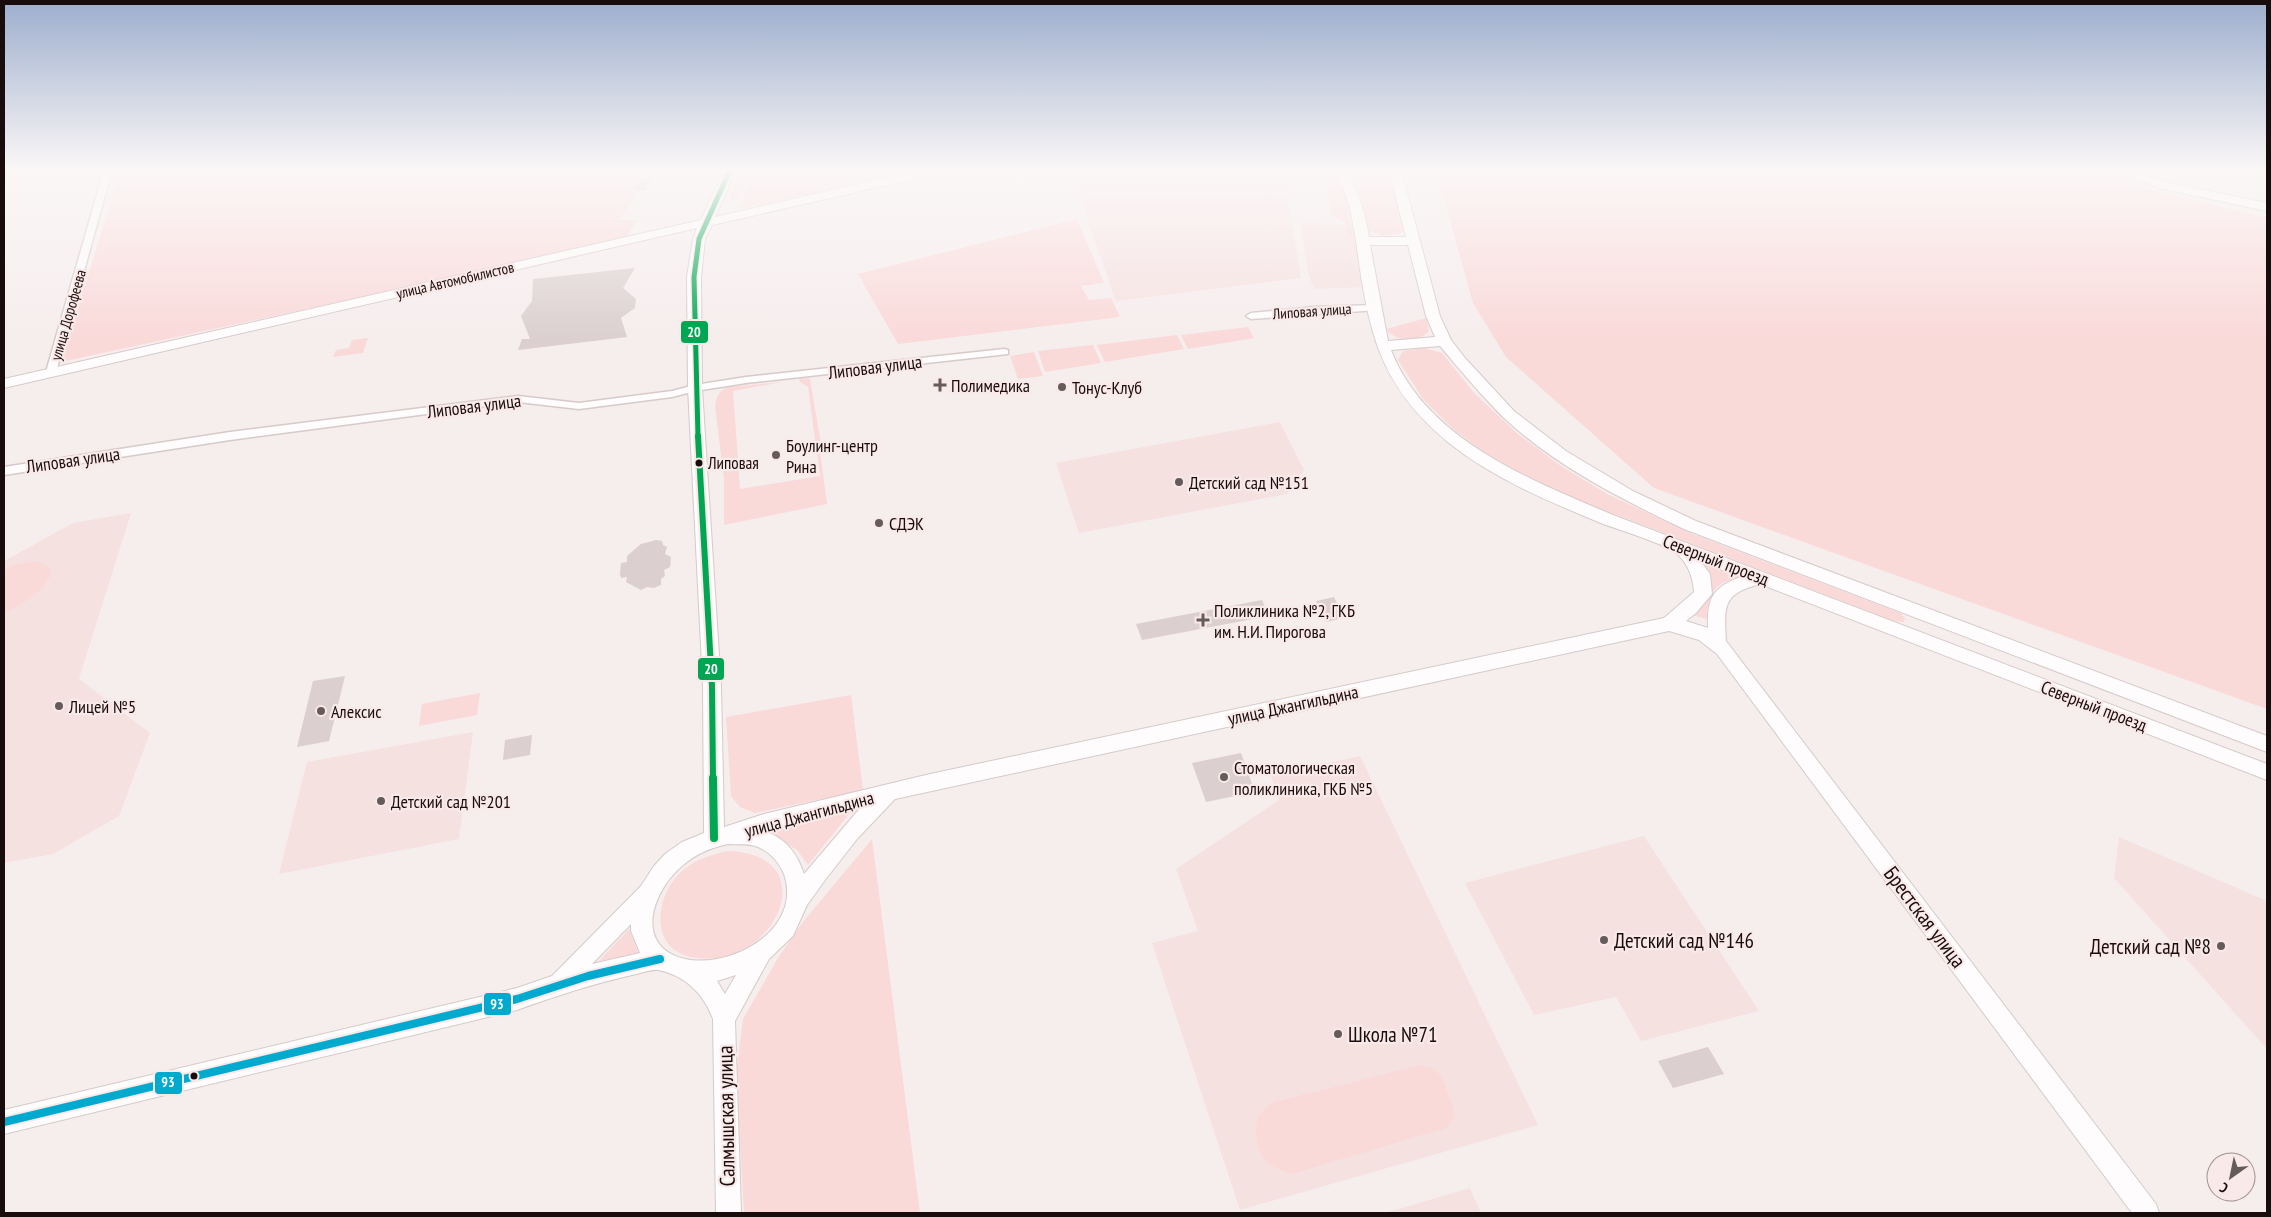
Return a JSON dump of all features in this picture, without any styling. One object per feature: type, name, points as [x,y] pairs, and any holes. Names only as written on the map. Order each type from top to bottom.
[{"type":"main road","name":"улица Автомобилистов","points":[[4,383],[692,227]]},
{"type":"main road","points":[[703,227],[699,239],[694,277],[695,388],[721,837]]},
{"type":"main road","name":"Северный проезд","points":[[1359,227],[1383,346],[1398,379],[1420,407],[1466,446],[1520,480],[1562,500],[1761,578],[2267,772]]},
{"type":"main road","name":"Северный проезд","points":[[1410,227],[1427,298],[1444,341],[1482,386],[1509,414],[1537,437],[1598,479],[1657,511],[1690,525],[2267,744]]},
{"type":"main road","points":[[1362,241],[1414,241]]},
{"type":"main road","points":[[1383,346],[1444,341]]},
{"type":"main road","points":[[1669,624],[1690,608],[1703,594],[1701,574],[1681,546]]},
{"type":"main road","points":[[1718,643],[1717,605],[1719,596],[1728,588],[1761,578]]},
{"type":"main road","points":[[1916,638],[1922,614]]},
{"type":"main road","name":"улица Джангильдина","points":[[721,837],[764,823],[930,782],[1669,624],[1695,630]]},
{"type":"main road","name":"Брестская улица","points":[[1695,630],[1718,643],[2147,1213]]},
{"type":"main road","name":"улица Джангильдина","points":[[797,902],[835,849],[859,821],[890,792]]},
{"type":"main road","points":[[560,983],[646,894],[662,869],[686,850],[721,837],[758,838],[782,851],[796,874],[797,902],[790,921],[778,939],[760,954],[737,967],[721,971],[688,972],[660,959],[646,941],[641,918],[646,894]]},
{"type":"main road","points":[[724,1019],[760,954]]},
{"type":"main road","points":[[4,1122],[517,999],[560,983],[611,968],[660,959]]},
{"type":"main road","name":"Салмышская улица","points":[[688,972],[706,983],[716,995],[724,1019],[729,1213]]},
{"type":"street","name":"улица Дорофеева","points":[[51,372],[92,227]]},
{"type":"street","name":"Липовая улица","points":[[1251,316],[1315,310],[1374,308]]},
{"type":"street","name":"Липовая улица","points":[[4,471],[230,436],[518,399],[579,406],[672,394],[695,388],[790,375],[1004,352]]},
{"type":"shaded area","points":[[103,227],[633,227],[625,240],[61,362]]},
{"type":"shaded area","points":[[1046,227],[1080,227],[1104,283],[1081,286],[1089,300],[1111,298],[1120,317],[898,344],[858,274]]},
{"type":"shaded area","points":[[1090,227],[1293,227],[1301,278],[1116,301]]},
{"type":"shaded area","points":[[1301,227],[1352,227],[1363,287],[1314,289],[1309,276]]},
{"type":"shaded area","points":[[1346,227],[1351,227],[1353,236],[1348,237]]},
{"type":"shaded area","points":[[1368,227],[1403,227],[1403,229],[1401,233],[1385,236],[1369,231]]},
{"type":"shaded area","points":[[1452,227],[2267,227],[2267,709],[1654,488],[1506,357],[1473,303]]},
{"type":"shaded area","points":[[1426,318],[1429,331],[1419,338],[1401,339],[1386,329]]},
{"type":"shaded area","points":[[1248,327],[1254,338],[1188,349],[1181,335]]},
{"type":"shaded area","points":[[1177,335],[1184,349],[1105,362],[1097,345]]},
{"type":"shaded area","points":[[368,338],[363,353],[333,357],[336,350],[349,348],[352,340]]},
{"type":"shaded area","points":[[1093,345],[1101,363],[1045,372],[1038,351]]},
{"type":"shaded area","points":[[1424,348],[1442,353],[1474,393],[1518,434],[1561,466],[1607,494],[1695,535],[1900,613],[1905,618],[1904,622],[1894,621],[1578,500],[1527,477],[1481,450],[1452,428],[1423,399],[1398,360],[1403,351]]},
{"type":"shaded area","points":[[1034,352],[1043,376],[1018,379],[1010,356]]},
{"type":"shaded area","points":[[799,378],[810,379],[822,450],[820,451],[827,504],[724,525],[724,479],[715,406],[718,394],[728,387],[782,382],[733,391],[740,489],[820,476],[808,387],[800,382]]},
{"type":"shaded area","name":"Детский сад №151","points":[[1280,422],[1304,470],[1287,494],[1079,533],[1056,463]]},
{"type":"shaded area","name":"Лицей №5","points":[[131,513],[79,679],[150,733],[119,816],[53,854],[4,863],[4,561],[73,523]]},
{"type":"shaded area","points":[[1699,559],[1742,576],[1725,582],[1715,590],[1710,602],[1709,620],[1693,615],[1709,595],[1710,588],[1708,575]]},
{"type":"shaded area","points":[[40,562],[50,568],[51,572],[48,579],[44,586],[32,597],[4,614],[4,570],[14,565]]},
{"type":"shaded area","points":[[480,693],[477,715],[419,726],[422,704]]},
{"type":"shaded area","points":[[851,695],[863,790],[755,813],[740,807],[731,796],[726,717]]},
{"type":"shaded area","name":"Детский сад №201","points":[[473,732],[459,839],[279,874],[307,762]]},
{"type":"shaded area","name":"Школа №71","points":[[1360,756],[1538,1125],[1240,1210],[1152,943],[1198,931],[1176,869],[1279,800],[1271,776]]},
{"type":"shaded area","points":[[854,808],[808,865],[797,850],[761,828]]},
{"type":"shaded area","name":"Детский сад №146","points":[[1644,836],[1759,1011],[1641,1041],[1616,997],[1534,1015],[1465,883]]},
{"type":"shaded area","name":"Детский сад №8","points":[[2119,837],[2267,901],[2267,1049],[2114,878]]},
{"type":"shaded area","points":[[872,839],[920,1213],[744,1213],[736,1074],[743,1019],[778,958],[802,923]]},
{"type":"shaded area","points":[[728,851],[759,857],[776,871],[782,890],[779,911],[766,931],[746,948],[721,957],[691,957],[678,952],[668,944],[660,922],[661,909],[670,885],[683,870],[695,862]]},
{"type":"shaded area","points":[[629,929],[638,953],[599,961]]},
{"type":"shaded area","points":[[1421,1065],[1435,1069],[1443,1079],[1453,1108],[1454,1117],[1446,1128],[1292,1174],[1273,1166],[1263,1158],[1258,1146],[1257,1125],[1260,1114],[1271,1103]]},
{"type":"shaded area","points":[[1470,1188],[1481,1213],[1385,1213]]},
{"type":"building","points":[[635,268],[623,288],[636,299],[635,308],[621,318],[627,337],[518,350],[522,339],[530,339],[521,316],[532,301],[533,279]]},
{"type":"building","points":[[656,540],[662,541],[663,545],[667,547],[665,554],[671,557],[670,567],[664,570],[665,576],[661,579],[661,585],[641,590],[626,582],[627,577],[621,578],[621,563],[627,562],[627,556],[641,544]]},
{"type":"building","points":[[1334,597],[1344,618],[1326,622],[1316,601]]},
{"type":"building","name":"Поликлиника №2, ГКБ им. Н.И. Пирогова","points":[[1262,600],[1269,616],[1142,640],[1136,624]]},
{"type":"building","name":"Алексис","points":[[345,676],[329,741],[297,747],[313,681]]},
{"type":"building","points":[[532,735],[530,755],[503,760],[505,740]]},
{"type":"building","name":"Стоматологическая поликлиника, ГКБ №5","points":[[1241,753],[1255,792],[1206,802],[1192,763]]},
{"type":"building","points":[[1708,1047],[1724,1074],[1673,1088],[1658,1061]]},
{"type":"transit line","name":"20","points":[[704,227],[699,239],[694,277],[695,388],[712,686],[714,838]]},
{"type":"transit line","name":"93","points":[[4,1122],[517,999],[588,976],[660,959]]},
{"type":"place","name":"Полимедика","points":[[940,385]]},
{"type":"place","name":"Тонус-Клуб","points":[[1062,387]]},
{"type":"place","name":"Боулинг-центр Рина","points":[[776,455]]},
{"type":"place","name":"Липовая","points":[[699,463]]},
{"type":"place","name":"Детский сад №151","points":[[1179,482]]},
{"type":"place","name":"СДЭК","points":[[879,523]]},
{"type":"place","name":"Поликлиника №2, ГКБ им. Н.И. Пирогова","points":[[1203,620]]},
{"type":"place","name":"Лицей №5","points":[[59,706]]},
{"type":"place","name":"Алексис","points":[[321,711]]},
{"type":"place","name":"Стоматологическая поликлиника, ГКБ №5","points":[[1224,777]]},
{"type":"place","name":"Детский сад №201","points":[[381,801]]},
{"type":"place","name":"Детский сад №146","points":[[1604,940]]},
{"type":"place","name":"Детский сад №8","points":[[2221,946]]},
{"type":"place","name":"Школа №71","points":[[1338,1034]]}]
